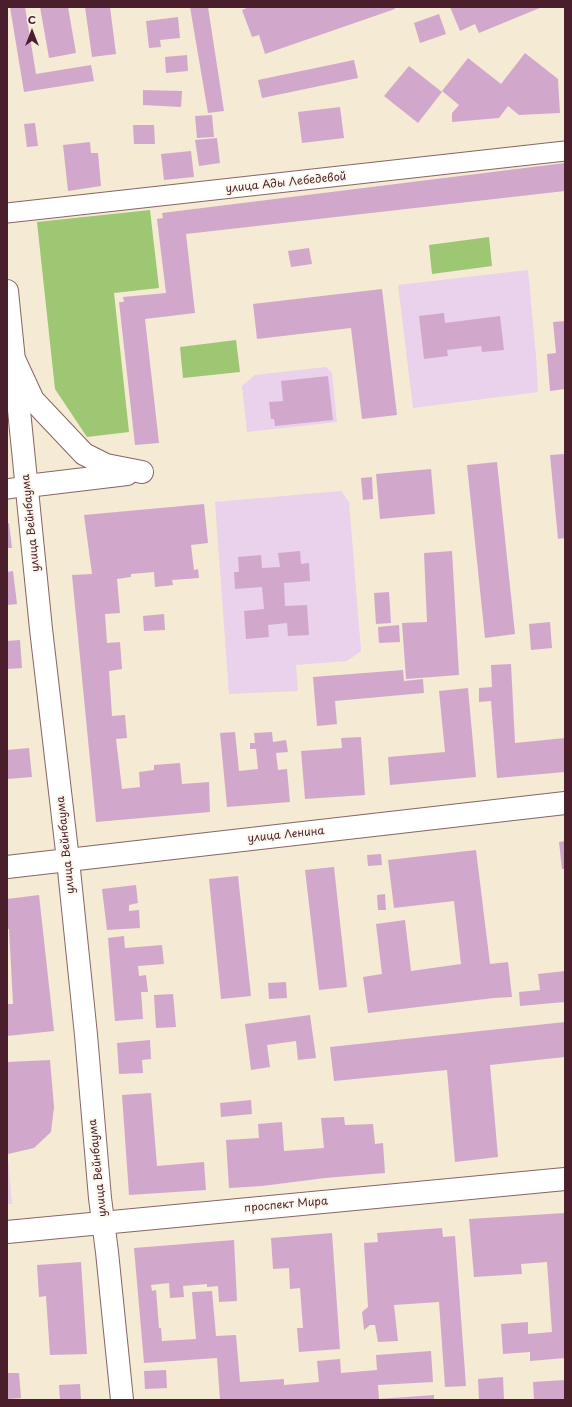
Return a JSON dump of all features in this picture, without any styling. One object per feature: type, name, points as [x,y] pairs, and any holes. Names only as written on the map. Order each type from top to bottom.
[{"type":"main road","name":"улица Вейнбаума","points":[[7,291],[15,360],[17,488],[41,629],[68,860],[103,1223],[122,1400]]},
{"type":"main road","points":[[15,360],[33,400],[84,454],[106,465],[142,472],[17,488]]},
{"type":"main road","name":"улица Ленина","points":[[7,867],[565,803]]},
{"type":"main road","name":"проспект Мира","points":[[7,1232],[565,1179]]},
{"type":"street","name":"улица Ады Лебедевой","points":[[7,213],[565,151]]},
{"type":"shaded area","points":[[528,270],[538,392],[413,408],[398,285]]},
{"type":"shaded area","points":[[326,367],[332,373],[337,422],[247,432],[242,386],[255,375]]},
{"type":"shaded area","points":[[341,491],[349,502],[361,651],[347,661],[296,665],[298,691],[229,694],[215,502]]},
{"type":"shaded area","points":[[7,1147],[12,1204],[7,1204]]},
{"type":"green space","points":[[150,210],[159,288],[114,293],[129,432],[87,437],[55,389],[37,222]]},
{"type":"green space","points":[[489,237],[492,266],[432,274],[429,245]]},
{"type":"green space","points":[[236,340],[240,372],[183,378],[180,347]]},
{"type":"building","points":[[10,7],[25,7],[36,74],[91,65],[94,81],[24,92]]},
{"type":"building","points":[[40,7],[68,7],[76,53],[49,58]]},
{"type":"building","points":[[85,7],[110,7],[116,54],[92,57]]},
{"type":"building","points":[[190,7],[208,7],[224,111],[208,113]]},
{"type":"building","points":[[249,7],[394,7],[395,9],[265,54],[259,35],[252,37],[242,10]]},
{"type":"building","points":[[450,7],[542,7],[479,33],[475,24],[460,31]]},
{"type":"building","points":[[439,14],[446,34],[420,43],[414,23]]},
{"type":"building","points":[[178,17],[180,38],[160,40],[161,47],[149,48],[146,21]]},
{"type":"building","points":[[525,53],[558,79],[560,113],[519,115],[508,106],[499,118],[452,122],[452,113],[459,105],[442,91],[468,58],[501,84]]},
{"type":"building","points":[[187,55],[188,71],[166,73],[165,57]]},
{"type":"building","points":[[354,60],[358,78],[262,98],[258,80]]},
{"type":"building","points":[[409,66],[442,92],[418,123],[384,96]]},
{"type":"building","points":[[143,90],[182,91],[181,107],[143,105]]},
{"type":"building","points":[[340,107],[344,138],[302,143],[298,112]]},
{"type":"building","points":[[212,115],[214,137],[197,138],[195,116]]},
{"type":"building","points":[[35,123],[38,146],[27,147],[24,124]]},
{"type":"building","points":[[133,125],[154,125],[155,144],[134,144]]},
{"type":"building","points":[[217,138],[220,163],[199,166],[195,140]]},
{"type":"building","points":[[90,142],[91,153],[98,153],[101,186],[68,191],[63,145]]},
{"type":"building","points":[[191,151],[194,177],[164,180],[161,154]]},
{"type":"building","points":[[565,163],[565,191],[186,234],[195,313],[145,319],[159,443],[135,445],[119,302],[124,302],[123,297],[166,293],[157,219],[163,218],[162,213]]},
{"type":"building","points":[[309,248],[312,264],[291,267],[288,251]]},
{"type":"building","points":[[382,289],[397,415],[362,419],[351,328],[257,339],[253,304]]},
{"type":"building","points":[[444,313],[445,323],[500,316],[504,350],[482,352],[481,346],[447,350],[448,356],[424,359],[419,316]]},
{"type":"building","points":[[565,321],[565,389],[550,391],[547,354],[556,353],[553,322]]},
{"type":"building","points":[[328,376],[333,420],[275,426],[274,419],[271,419],[269,402],[283,401],[281,381]]},
{"type":"building","points":[[565,454],[565,538],[558,539],[550,455]]},
{"type":"building","points":[[497,462],[515,634],[485,638],[467,465]]},
{"type":"building","points":[[431,469],[435,514],[380,519],[376,474]]},
{"type":"building","points":[[372,477],[373,499],[363,500],[361,478]]},
{"type":"building","points":[[204,504],[208,543],[191,545],[194,570],[198,569],[199,578],[172,580],[173,585],[155,587],[154,572],[131,574],[131,577],[117,579],[120,613],[105,614],[107,643],[120,642],[122,669],[109,671],[112,716],[125,715],[127,738],[116,739],[122,789],[140,787],[139,772],[154,770],[154,765],[180,763],[182,784],[209,782],[210,812],[96,822],[72,575],[92,574],[84,515]]},
{"type":"building","points":[[9,523],[12,548],[7,548],[7,524]]},
{"type":"building","points":[[300,551],[301,564],[309,563],[310,581],[284,583],[285,606],[307,605],[309,635],[288,636],[287,623],[268,625],[269,637],[246,639],[244,611],[264,609],[262,587],[235,589],[234,572],[239,572],[238,557],[261,555],[262,568],[280,567],[278,553]]},
{"type":"building","points":[[452,551],[459,675],[406,679],[402,623],[427,622],[424,553]]},
{"type":"building","points":[[13,571],[17,604],[7,605],[7,572]]},
{"type":"building","points":[[389,592],[391,623],[376,624],[374,593]]},
{"type":"building","points":[[164,614],[165,630],[144,631],[143,616]]},
{"type":"building","points":[[550,622],[552,648],[531,650],[529,624]]},
{"type":"building","points":[[399,625],[400,642],[379,643],[378,627]]},
{"type":"building","points":[[20,640],[22,668],[7,669],[7,641]]},
{"type":"building","points":[[511,664],[515,743],[565,738],[565,772],[497,778],[491,701],[479,702],[479,688],[492,687],[491,665]]},
{"type":"building","points":[[403,670],[404,681],[423,679],[424,693],[335,701],[337,724],[317,726],[313,677]]},
{"type":"building","points":[[468,688],[476,777],[390,785],[388,757],[445,752],[439,691]]},
{"type":"building","points":[[235,732],[239,771],[258,769],[256,749],[250,749],[250,743],[255,743],[254,733],[272,732],[273,742],[286,740],[288,752],[276,753],[278,770],[287,769],[290,802],[227,807],[220,733]]},
{"type":"building","points":[[361,737],[365,795],[305,799],[301,751],[342,748],[341,738]]},
{"type":"building","points":[[29,748],[32,777],[7,779],[7,750]]},
{"type":"building","points":[[565,841],[565,869],[562,869],[559,842]]},
{"type":"building","points":[[476,850],[490,964],[508,962],[512,997],[368,1013],[363,977],[382,974],[376,924],[405,920],[411,971],[461,964],[454,901],[394,908],[388,860]]},
{"type":"building","points":[[381,854],[382,865],[368,866],[367,855]]},
{"type":"building","points":[[334,867],[347,987],[319,990],[305,870]]},
{"type":"building","points":[[238,876],[251,996],[221,999],[209,879]]},
{"type":"building","points":[[136,885],[138,903],[129,905],[129,911],[139,910],[140,928],[107,930],[102,889]]},
{"type":"building","points":[[385,894],[386,910],[378,910],[377,895]]},
{"type":"building","points":[[39,895],[54,1031],[7,1036],[7,1004],[13,1004],[9,929],[7,929],[7,899]]},
{"type":"building","points":[[124,936],[125,948],[162,945],[164,964],[138,966],[139,976],[146,975],[148,992],[141,992],[143,1019],[115,1021],[108,938]]},
{"type":"building","points":[[565,971],[565,1002],[520,1006],[519,992],[540,990],[538,974]]},
{"type":"building","points":[[286,982],[287,998],[269,999],[268,983]]},
{"type":"building","points":[[173,994],[176,1027],[156,1028],[154,995]]},
{"type":"building","points":[[310,1015],[316,1058],[298,1060],[296,1041],[267,1045],[270,1067],[251,1070],[245,1024]]},
{"type":"building","points":[[565,1022],[565,1057],[490,1065],[498,1157],[455,1162],[447,1070],[334,1081],[330,1047]]},
{"type":"building","points":[[150,1040],[151,1059],[142,1060],[143,1073],[119,1074],[117,1043]]},
{"type":"building","points":[[50,1060],[54,1107],[51,1132],[34,1148],[8,1154],[7,1062]]},
{"type":"building","points":[[151,1093],[157,1166],[204,1162],[206,1190],[129,1195],[122,1095]]},
{"type":"building","points":[[251,1100],[252,1114],[221,1117],[220,1103]]},
{"type":"building","points":[[344,1117],[345,1125],[373,1124],[375,1144],[383,1143],[385,1173],[229,1188],[226,1140],[259,1138],[258,1124],[282,1122],[284,1151],[324,1148],[321,1118]]},
{"type":"building","points":[[565,1213],[565,1358],[530,1361],[530,1352],[503,1354],[501,1324],[528,1322],[528,1334],[552,1332],[547,1262],[521,1264],[522,1274],[474,1277],[469,1219]]},
{"type":"building","points":[[442,1228],[443,1237],[455,1236],[466,1386],[445,1387],[439,1302],[394,1305],[398,1341],[378,1342],[375,1325],[370,1325],[364,1330],[362,1312],[368,1307],[364,1243],[378,1242],[377,1233]]},
{"type":"building","points":[[332,1233],[340,1349],[299,1352],[297,1328],[303,1328],[300,1288],[290,1289],[289,1268],[273,1269],[271,1238]]},
{"type":"building","points":[[234,1240],[237,1301],[219,1302],[218,1286],[207,1287],[207,1284],[183,1286],[184,1297],[170,1298],[169,1283],[151,1285],[152,1291],[156,1290],[159,1328],[161,1328],[162,1341],[196,1339],[192,1292],[212,1291],[216,1336],[236,1335],[240,1382],[284,1379],[284,1385],[319,1382],[317,1361],[340,1359],[341,1373],[377,1370],[376,1355],[431,1351],[433,1382],[378,1385],[379,1399],[434,1395],[434,1400],[220,1400],[217,1358],[144,1363],[134,1248]]},
{"type":"building","points":[[81,1262],[87,1354],[50,1355],[46,1296],[39,1297],[37,1265]]},
{"type":"building","points":[[166,1370],[167,1388],[145,1389],[144,1371]]},
{"type":"building","points":[[7,1373],[19,1373],[21,1398],[7,1399]]},
{"type":"building","points":[[503,1377],[504,1400],[479,1400],[478,1379]]},
{"type":"building","points":[[565,1380],[565,1400],[534,1400],[533,1382]]},
{"type":"building","points":[[80,1384],[81,1400],[60,1400],[59,1385]]}]
